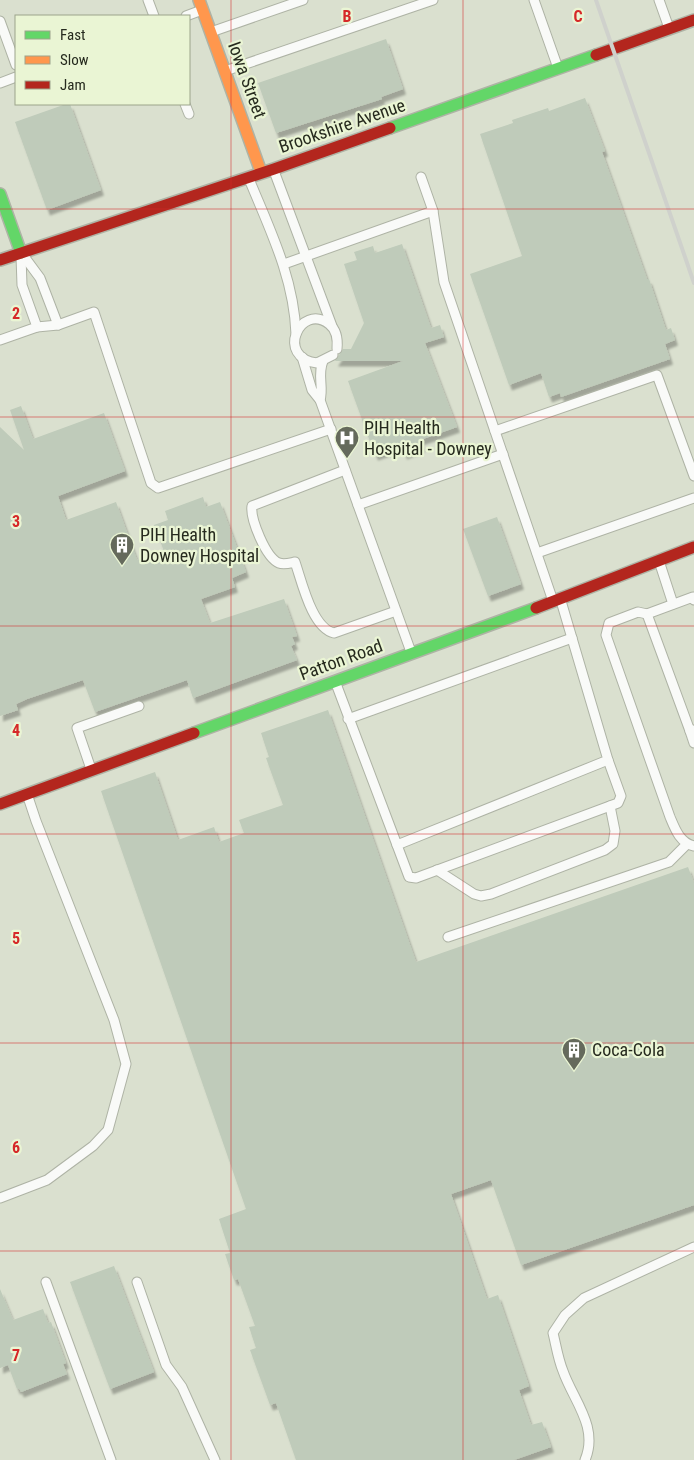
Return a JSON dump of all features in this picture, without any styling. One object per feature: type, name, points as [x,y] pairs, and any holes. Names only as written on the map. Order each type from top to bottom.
[{"type":"street","name":"Iowa Street","points":[[201,5],[261,172]]},
{"type":"street","name":"Brookshire Avenue","points":[[0,260],[274,168],[694,20]]},
{"type":"street","points":[[0,194],[21,253]]},
{"type":"street","name":"Patton Road","points":[[0,804],[556,600],[694,547]]},
{"type":"lane","points":[[148,0],[154,15]]},
{"type":"lane","points":[[211,32],[303,0]]},
{"type":"lane","points":[[225,72],[433,0]]},
{"type":"lane","points":[[534,0],[558,69]]},
{"type":"lane","points":[[659,0],[669,28]]},
{"type":"lane","points":[[187,15],[201,5]]},
{"type":"lane","points":[[0,21],[15,62]]},
{"type":"lane","points":[[0,83],[15,77]]},
{"type":"lane","points":[[185,105],[189,114]]},
{"type":"lane","points":[[274,168],[332,326],[338,337],[335,352],[323,362],[320,368],[322,392],[320,400]]},
{"type":"lane","points":[[248,176],[284,264],[294,300],[295,346],[302,357],[312,390],[320,400],[331,429],[411,652]]},
{"type":"lane","points":[[335,681],[409,877],[416,878],[618,803],[621,796],[608,760],[572,638],[536,553],[444,282],[433,211],[421,176]]},
{"type":"lane","points":[[284,264],[433,211]]},
{"type":"lane","points":[[21,253],[40,278],[58,325]]},
{"type":"lane","points":[[21,253],[22,285],[37,328]]},
{"type":"lane","points":[[0,340],[37,328],[58,325],[94,312],[151,483],[161,488],[331,429]]},
{"type":"lane","points":[[296,334],[303,324],[314,319],[321,320],[332,326]]},
{"type":"lane","points":[[302,357],[311,362],[323,362]]},
{"type":"lane","points":[[495,431],[657,375],[694,476]]},
{"type":"lane","points":[[358,506],[503,454]]},
{"type":"lane","points":[[345,470],[252,506],[261,540],[268,553],[276,561],[288,564],[295,562],[318,624],[326,632],[334,634],[396,611]]},
{"type":"lane","points":[[536,553],[694,498]]},
{"type":"lane","points":[[659,560],[673,604]]},
{"type":"lane","points":[[448,937],[669,862],[691,845],[677,833],[670,817],[606,635],[609,622],[638,612],[647,614],[693,597],[694,600]]},
{"type":"lane","points":[[647,614],[692,731],[694,743]]},
{"type":"lane","points":[[348,719],[572,638]]},
{"type":"lane","points":[[92,770],[77,728],[139,706]]},
{"type":"lane","points":[[397,846],[608,760]]},
{"type":"lane","points":[[0,1198],[47,1180],[93,1146],[108,1130],[126,1064],[114,1020],[27,794]]},
{"type":"lane","points":[[437,870],[474,894],[481,896],[491,894],[605,850],[613,844],[615,830],[610,806]]},
{"type":"lane","points":[[585,1460],[588,1440],[587,1421],[563,1372],[553,1332],[565,1315],[584,1298],[694,1247]]},
{"type":"lane","points":[[46,1282],[111,1460]]},
{"type":"lane","points":[[137,1282],[166,1365],[186,1396],[215,1460]]},
{"type":"building","points":[[386,39],[403,89],[381,97],[382,99],[276,133],[258,83]]},
{"type":"building","points":[[585,98],[605,151],[602,152],[647,279],[649,279],[666,330],[671,328],[675,340],[665,344],[670,359],[561,397],[560,393],[549,397],[541,373],[509,385],[470,274],[522,256],[480,134],[513,123],[512,120],[548,108],[549,111]]},
{"type":"building","points":[[63,105],[70,105],[101,190],[47,210],[15,122]]},
{"type":"building","points":[[402,244],[431,328],[440,325],[444,337],[425,343],[457,427],[420,440],[422,447],[404,454],[402,446],[375,455],[348,381],[403,361],[335,361],[343,349],[351,349],[364,323],[344,264],[357,260],[354,252],[373,246],[375,253]]},
{"type":"building","name":"PIH Health Downey Hospital","points":[[21,406],[33,439],[104,413],[125,471],[58,496],[66,520],[116,502],[137,560],[164,551],[154,525],[168,520],[165,511],[203,497],[206,507],[220,502],[246,572],[232,578],[235,587],[201,599],[210,623],[284,599],[297,636],[292,637],[295,644],[291,646],[297,660],[193,698],[187,680],[95,712],[83,680],[27,699],[16,704],[18,710],[0,716],[0,427],[24,450],[10,410]]},
{"type":"building","points":[[497,517],[521,584],[488,596],[463,529]]},
{"type":"building","points":[[328,710],[416,962],[688,867],[694,883],[694,1205],[521,1265],[491,1180],[451,1194],[487,1299],[498,1295],[529,1386],[519,1390],[531,1425],[542,1422],[551,1447],[514,1460],[296,1460],[276,1403],[270,1405],[250,1350],[256,1348],[249,1327],[255,1326],[238,1279],[234,1280],[225,1254],[230,1253],[219,1219],[246,1209],[101,791],[155,772],[178,840],[214,827],[219,842],[244,833],[239,820],[283,805],[266,758],[269,757],[261,733]]},
{"type":"building","points":[[114,1266],[154,1372],[110,1389],[70,1282]]},
{"type":"building","points":[[0,1289],[13,1320],[43,1309],[48,1323],[51,1322],[66,1363],[63,1364],[67,1374],[21,1392],[19,1388],[17,1389],[8,1365],[0,1368]]},
{"type":"railway","points":[[596,0],[694,283]]},
{"type":"traffic: fast","points":[[390,128],[596,55]]},
{"type":"traffic: fast","points":[[0,194],[21,253]]},
{"type":"traffic: fast","points":[[194,733],[536,608]]},
{"type":"traffic: slow","points":[[199,0],[261,172]]},
{"type":"traffic: jam","points":[[596,55],[694,20]]},
{"type":"traffic: jam","points":[[0,260],[274,169],[390,128]]},
{"type":"traffic: jam","points":[[536,608],[694,547]]},
{"type":"traffic: jam","points":[[0,804],[194,733]]},
{"type":"place","name":"PIH Health Hospital - Downey","points":[[347,459]]},
{"type":"place","name":"PIH Health Downey Hospital","points":[[122,566]]},
{"type":"place","name":"Coca-Cola","points":[[574,1071]]}]
